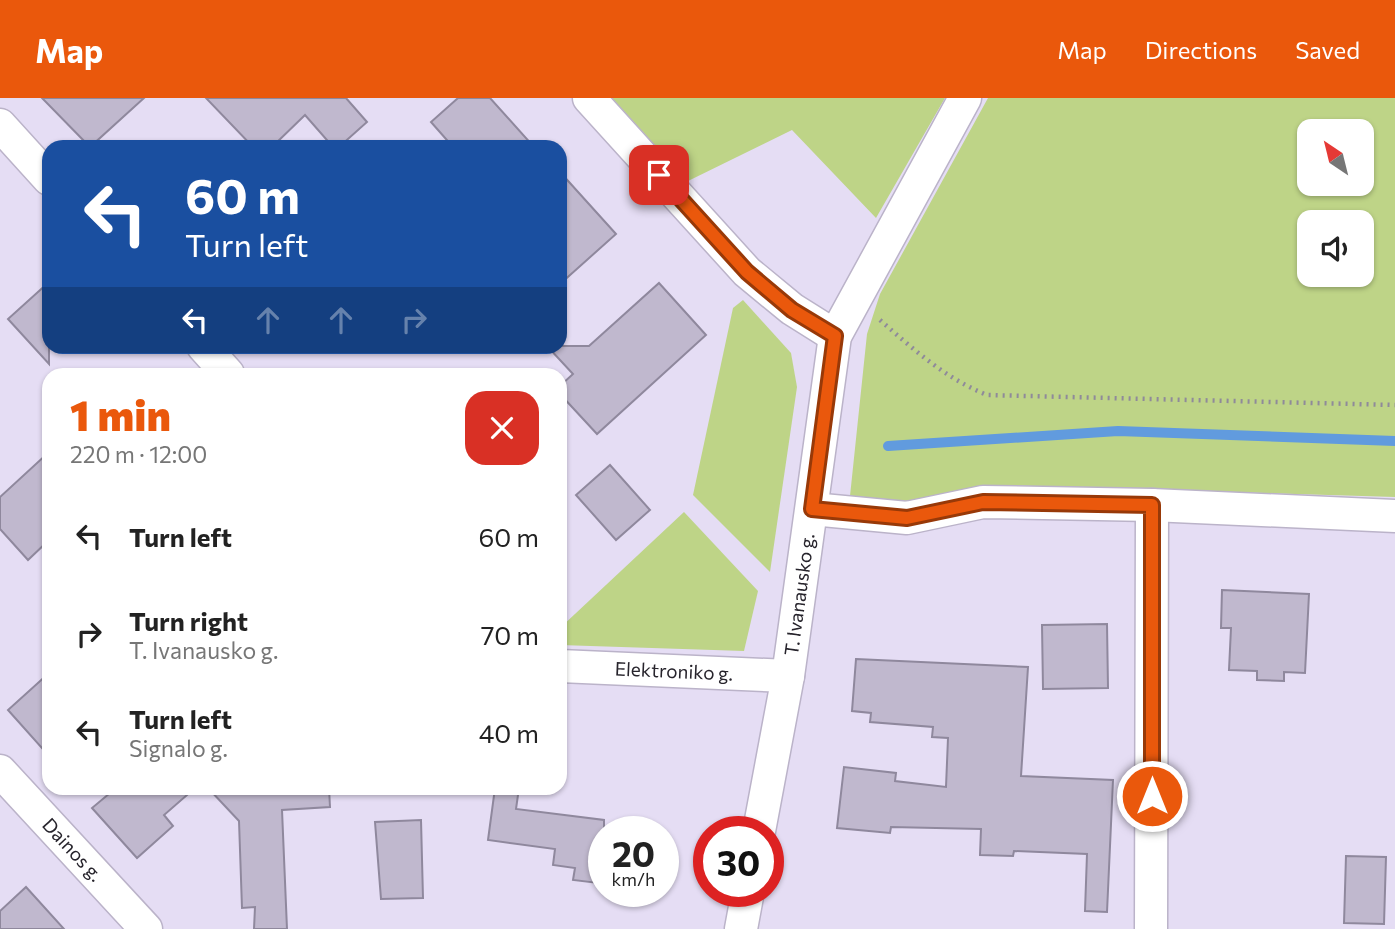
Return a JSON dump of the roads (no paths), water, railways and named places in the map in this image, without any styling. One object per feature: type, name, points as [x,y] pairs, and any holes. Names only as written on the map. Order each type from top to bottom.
[{"type":"street","points":[[589,98],[747,272],[792,310],[835,336]]},
{"type":"street","name":"T. Ivanausko g.","points":[[762,816],[788,676],[835,336],[965,98]]},
{"type":"street","points":[[0,125],[42,171]]},
{"type":"street","points":[[210,354],[223,368]]},
{"type":"street","points":[[812,509],[907,518],[983,502],[1152,505],[1395,516]]},
{"type":"street","points":[[1152,505],[1152,929]]},
{"type":"street","name":"Elektroniko g.","points":[[567,666],[788,676]]},
{"type":"street","name":"Dainos g.","points":[[0,771],[146,929]]},
{"type":"street","points":[[741,929],[745,907]]},
{"type":"waterway","points":[[888,446],[1118,431],[1395,441]]}]
